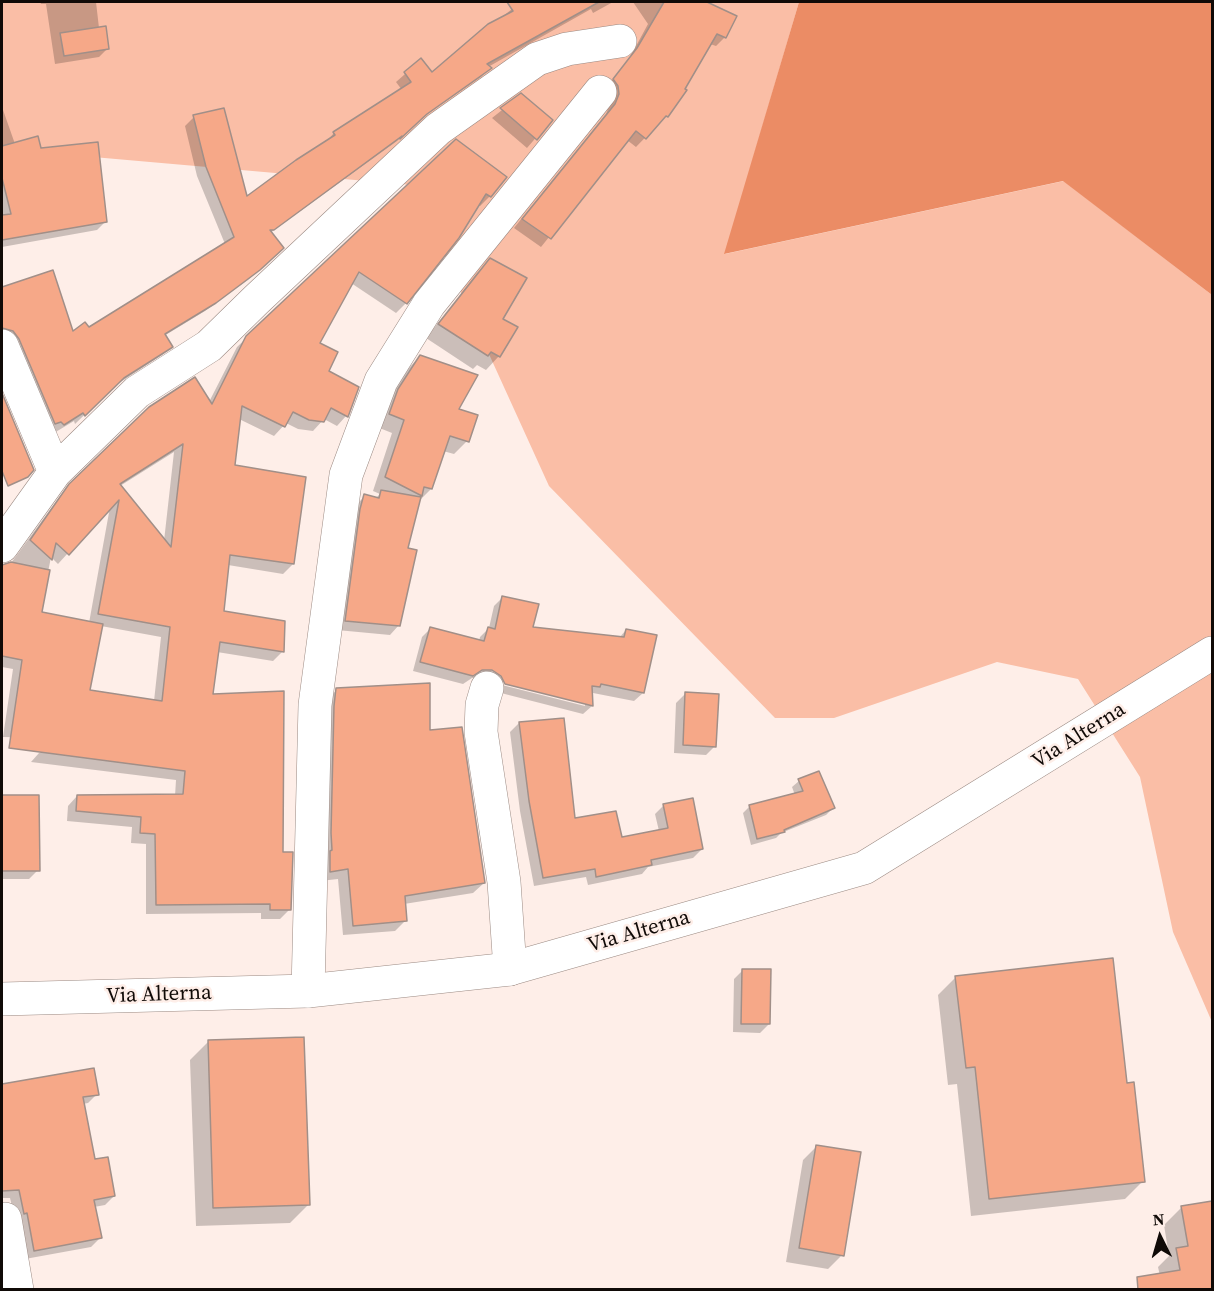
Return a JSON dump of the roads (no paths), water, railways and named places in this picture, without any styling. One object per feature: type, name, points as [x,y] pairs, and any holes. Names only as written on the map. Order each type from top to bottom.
[{"type":"street","points":[[2,546],[56,472],[137,392],[209,346],[438,129],[537,59],[567,49],[620,41]]},
{"type":"street","points":[[308,991],[315,705],[346,475],[381,381],[429,304],[600,92]]},
{"type":"street","points":[[2,346],[56,472]]},
{"type":"street","name":"Via Alterna","points":[[2,999],[308,991],[510,969],[864,868],[1209,656]]},
{"type":"street","points":[[487,688],[482,705],[481,732],[504,882],[510,969]]},
{"type":"street","points":[[5,1219],[17,1290]]}]
